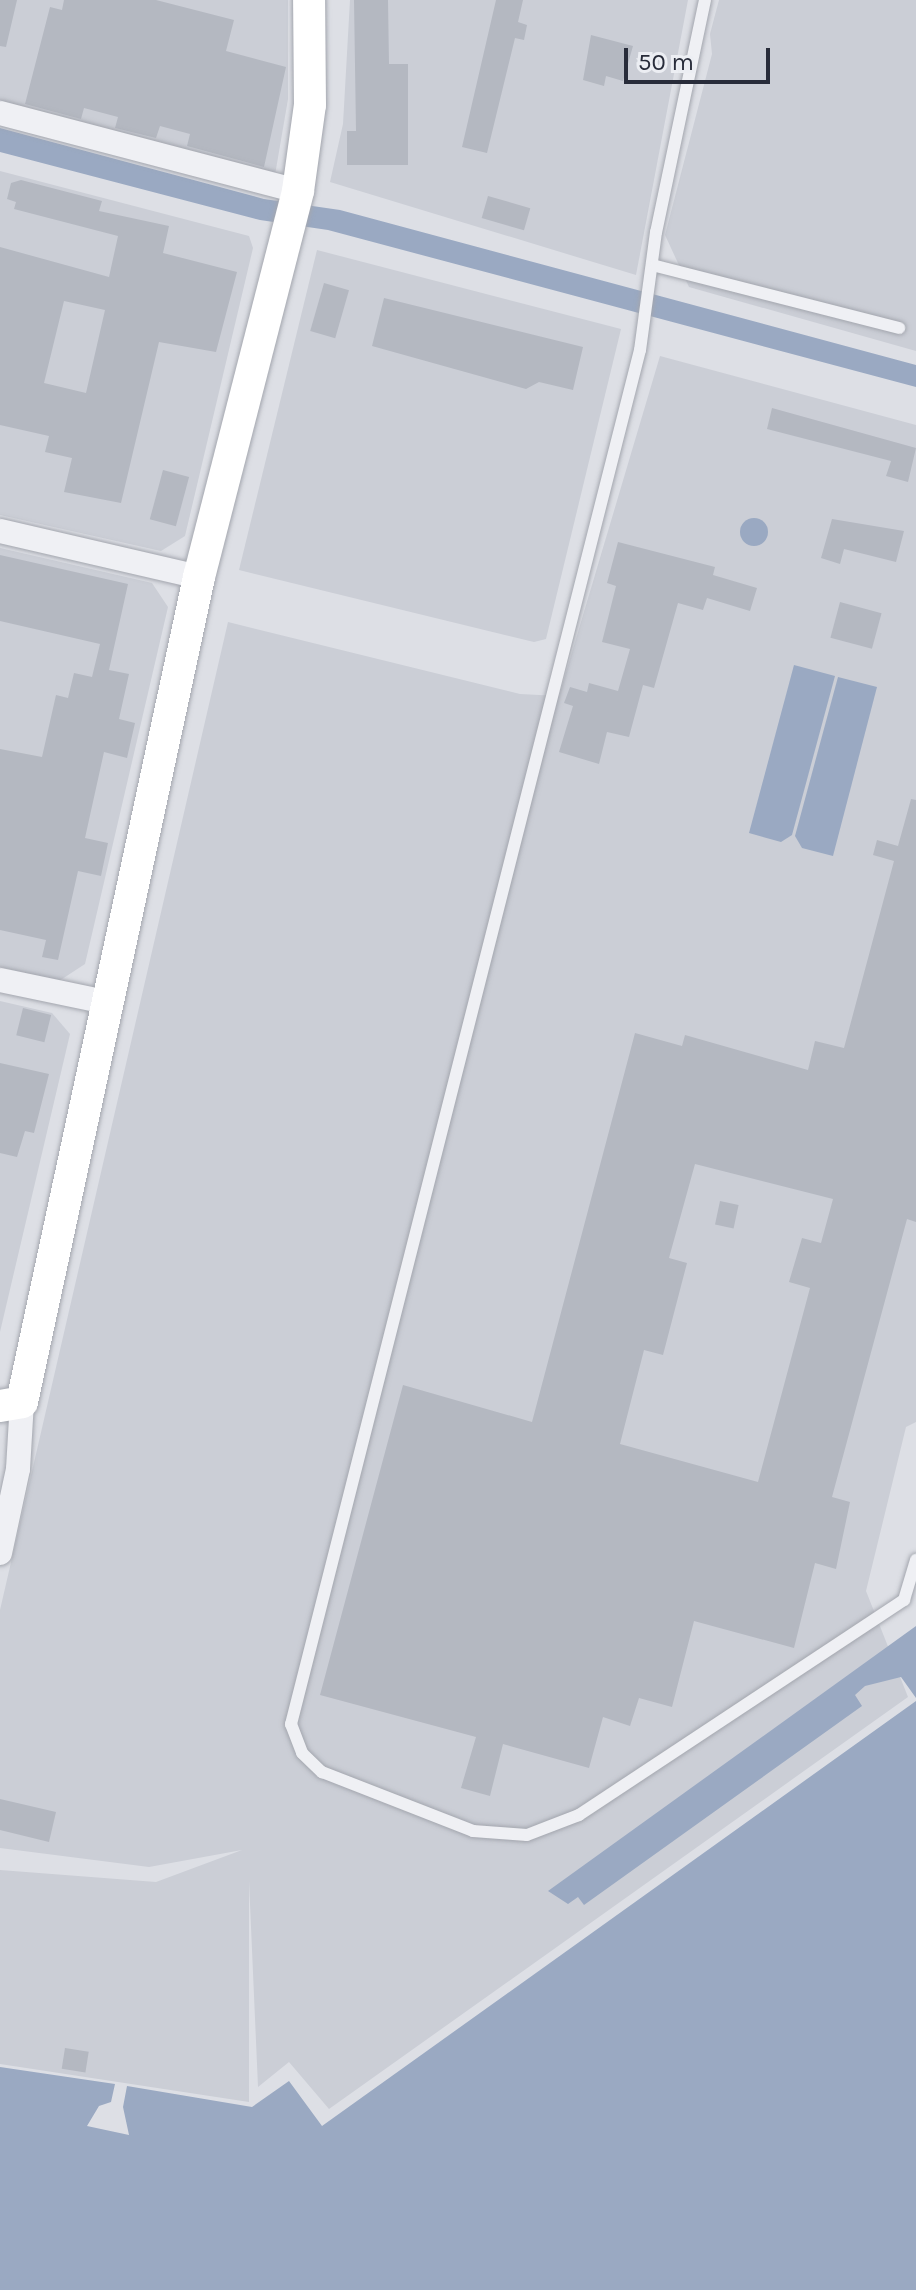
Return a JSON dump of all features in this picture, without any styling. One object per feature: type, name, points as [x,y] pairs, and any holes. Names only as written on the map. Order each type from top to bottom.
[{"type":"street","points":[[0,1553],[18,1469],[11,1404],[105,1002],[199,577],[294,207],[310,105],[309,0]]},
{"type":"street","points":[[0,113],[294,207]]},
{"type":"street","points":[[0,531],[199,577]]},
{"type":"street","points":[[0,980],[105,1002]]},
{"type":"lane","points":[[705,0],[656,232],[656,266],[640,350],[291,1724],[302,1753],[322,1772],[473,1831],[527,1835],[579,1815],[904,1600],[916,1560]]},
{"type":"lane","points":[[656,266],[899,328]]},
{"type":"shaded area","points":[[0,0],[288,0],[288,99],[275,175],[0,102]]},
{"type":"shaded area","points":[[350,0],[688,0],[636,275],[330,182],[343,124]]},
{"type":"shaded area","points":[[719,0],[916,0],[916,351],[689,287],[665,235],[712,54],[710,34]]},
{"type":"shaded area","points":[[0,171],[249,236],[253,248],[185,536],[161,551],[0,515]]},
{"type":"shaded area","points":[[317,250],[621,329],[546,639],[534,642],[239,570]]},
{"type":"shaded area","points":[[660,356],[916,425],[916,1422],[906,1427],[866,1591],[908,1697],[329,2109],[289,2062],[258,2087],[249,1881],[249,2102],[0,2064],[0,1870],[156,1882],[242,1850],[149,1867],[0,1848],[0,1610],[228,622],[520,694],[559,696]]},
{"type":"shaded area","points":[[0,548],[152,583],[168,607],[85,964],[59,981],[0,967]]},
{"type":"shaded area","points":[[0,1001],[52,1013],[70,1034],[0,1332]]},
{"type":"water","points":[[0,128],[264,199],[340,210],[916,365],[916,387],[328,230],[260,220],[0,152]]},
{"type":"water","points":[[754,518],[764,522],[768,532],[764,542],[754,546],[744,542],[740,532],[744,522]]},
{"type":"water","points":[[794,665],[835,676],[792,835],[781,842],[749,833]]},
{"type":"water","points":[[838,677],[877,687],[833,856],[802,848],[795,836]]},
{"type":"water","points":[[916,1626],[916,1698],[901,1677],[865,1686],[855,1695],[862,1706],[584,1905],[578,1897],[568,1904],[548,1891]]},
{"type":"water","points":[[916,1701],[916,2290],[0,2290],[0,2067],[115,2084],[111,2102],[99,2106],[87,2126],[129,2135],[123,2107],[127,2086],[252,2107],[289,2081],[322,2126]]},
{"type":"building","points":[[0,0],[17,0],[6,47],[0,46]]},
{"type":"building","points":[[64,0],[156,0],[234,20],[226,51],[286,67],[264,167],[187,146],[190,134],[160,126],[156,138],[115,128],[118,117],[84,108],[81,119],[25,104],[50,7],[62,10]]},
{"type":"building","points":[[354,0],[388,0],[389,64],[408,64],[408,165],[347,165],[347,131],[356,131]]},
{"type":"building","points":[[496,0],[523,0],[518,22],[527,25],[524,40],[515,38],[487,153],[462,147]]},
{"type":"building","points":[[591,35],[633,46],[623,81],[606,76],[604,86],[583,80]]},
{"type":"building","points":[[21,180],[102,201],[99,211],[169,226],[163,253],[237,272],[216,352],[159,342],[121,503],[64,492],[72,458],[45,452],[49,436],[0,425],[0,247],[109,277],[118,236],[14,209],[16,202],[7,199],[11,183]],"holes":[[[64,301],[105,310],[86,393],[44,383]]]},
{"type":"building","points":[[488,196],[530,208],[524,230],[482,218]]},
{"type":"building","points":[[324,283],[349,290],[335,338],[310,331]]},
{"type":"building","points":[[384,298],[583,347],[573,390],[539,382],[526,389],[372,346]]},
{"type":"building","points":[[772,408],[916,448],[908,482],[886,476],[891,461],[767,429]]},
{"type":"building","points":[[163,470],[189,477],[176,526],[150,519]]},
{"type":"building","points":[[832,519],[904,531],[896,562],[844,549],[840,564],[821,558]]},
{"type":"building","points":[[618,542],[715,567],[713,575],[757,588],[750,611],[707,598],[703,610],[678,603],[654,688],[643,685],[629,737],[607,732],[599,764],[559,752],[573,706],[564,703],[570,687],[587,692],[589,683],[618,691],[630,649],[602,642],[616,586],[607,583]]},
{"type":"building","points":[[0,555],[128,584],[109,670],[129,674],[119,719],[135,723],[127,758],[104,752],[85,838],[108,843],[101,876],[78,871],[58,960],[42,957],[46,940],[0,930],[0,749],[42,757],[56,695],[68,698],[74,673],[92,677],[100,644],[0,621]]},
{"type":"building","points":[[840,602],[882,613],[872,649],[830,638]]},
{"type":"building","points":[[911,799],[916,800],[916,1222],[907,1219],[832,1497],[850,1502],[836,1569],[815,1563],[794,1648],[694,1621],[672,1707],[639,1698],[630,1726],[603,1717],[589,1768],[503,1744],[490,1796],[461,1788],[476,1737],[320,1695],[403,1385],[532,1422],[635,1033],[682,1046],[685,1035],[808,1070],[815,1041],[844,1048],[894,861],[873,855],[877,840],[898,846]],"holes":[[[695,1164],[833,1199],[821,1243],[802,1238],[789,1282],[810,1288],[758,1482],[620,1444],[644,1350],[663,1355],[687,1263],[669,1258]]]},
{"type":"building","points":[[23,1008],[51,1015],[44,1042],[16,1035]]},
{"type":"building","points":[[0,1063],[49,1074],[34,1133],[25,1131],[17,1157],[0,1153]]},
{"type":"building","points":[[720,1201],[739,1205],[734,1228],[715,1224]]},
{"type":"building","points":[[0,1799],[56,1812],[49,1842],[0,1830]]},
{"type":"building","points":[[65,2048],[89,2052],[85,2072],[62,2069]]}]
